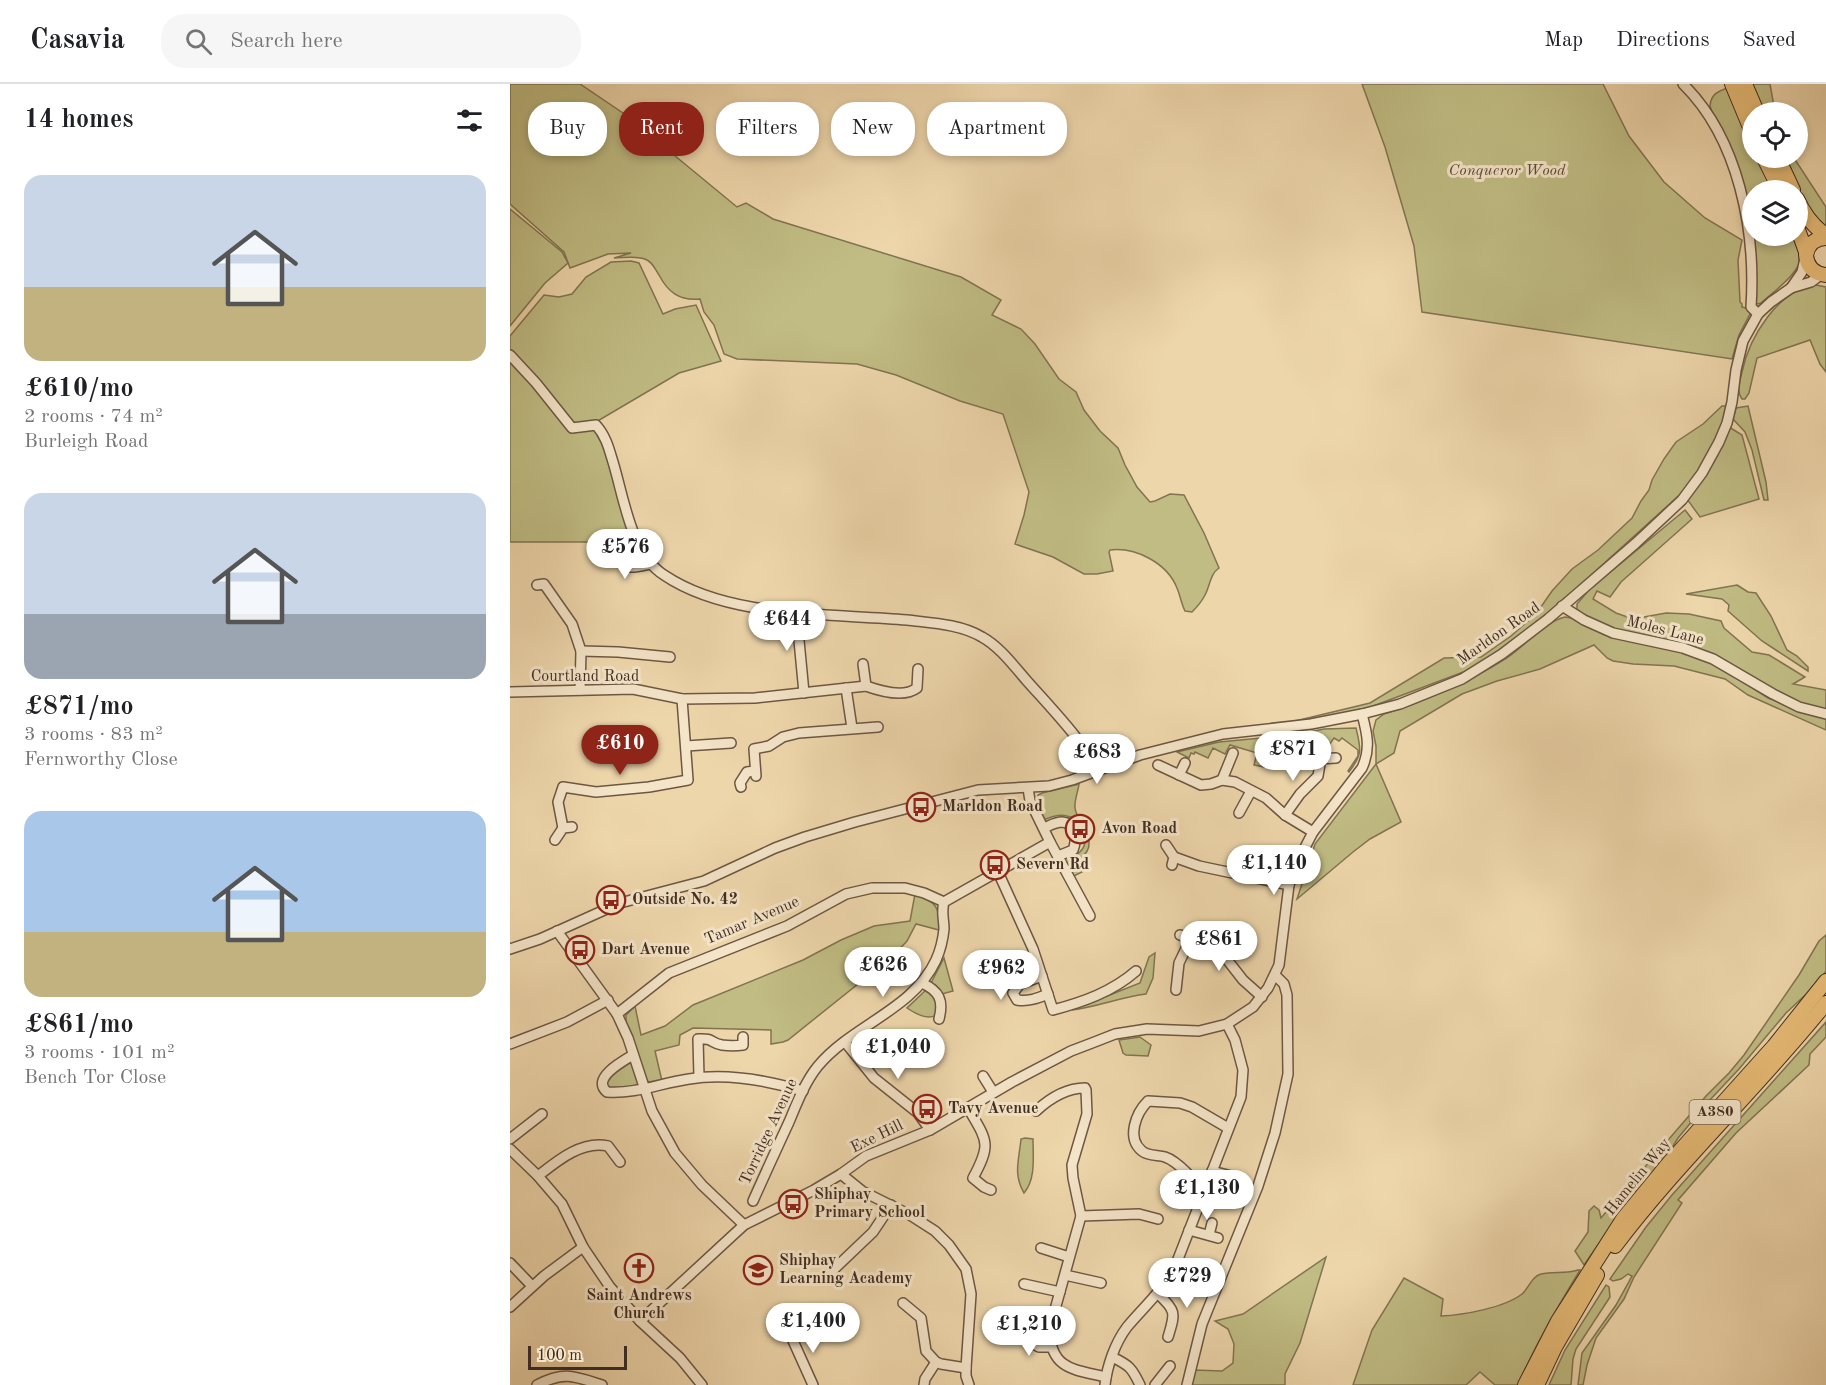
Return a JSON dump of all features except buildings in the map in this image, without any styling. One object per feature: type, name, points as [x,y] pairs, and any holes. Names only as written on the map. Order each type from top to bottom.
[{"type":"highway","points":[[1732,84],[1742,108]]},
{"type":"highway","points":[[1745,84],[1753,102]]},
{"type":"highway","points":[[1806,253],[1811,243],[1826,236],[1808,218]]},
{"type":"highway","points":[[1804,246],[1810,268],[1825,275]]},
{"type":"highway","name":"Hamelin Way","points":[[1525,1385],[1558,1321],[1623,1219],[1669,1163],[1774,1047],[1826,981]]},
{"type":"highway","name":"Hamelin Way","points":[[1537,1385],[1560,1339],[1616,1245],[1648,1204],[1793,1043],[1826,1003]]},
{"type":"street","points":[[1683,84],[1694,94],[1707,112],[1736,174],[1750,238],[1751,307],[1758,314]]},
{"type":"street","name":"Marldon Road","points":[[1791,288],[1802,272],[1806,253]]},
{"type":"street","name":"Marldon Road","points":[[510,949],[557,932],[620,903],[714,877],[805,837],[855,822],[978,790],[1049,786],[1140,755],[1223,734],[1290,727],[1362,714],[1400,704],[1462,679],[1502,654],[1548,619],[1682,500],[1702,473],[1727,423],[1738,358],[1743,341],[1758,314],[1791,288],[1825,275]]},
{"type":"street","points":[[510,355],[572,428],[596,425],[602,432],[638,542],[650,564],[664,576],[696,592],[770,610],[936,623],[982,636],[999,650],[1076,736],[1095,771]]},
{"type":"street","points":[[615,555],[621,564],[633,568],[650,564]]},
{"type":"street","points":[[543,582],[572,624],[581,651],[580,690]]},
{"type":"street","name":"Moles Lane","points":[[1562,606],[1584,620],[1613,633],[1683,648],[1713,659],[1799,707],[1826,714]]},
{"type":"street","points":[[801,612],[798,630],[804,693]]},
{"type":"street","points":[[581,651],[670,657]]},
{"type":"street","points":[[863,664],[866,686]]},
{"type":"street","name":"Courtland Road","points":[[510,692],[633,689],[682,699],[755,698],[866,686],[880,691],[916,694],[918,669]]},
{"type":"street","points":[[846,688],[852,728]]},
{"type":"street","points":[[555,840],[567,827],[558,802],[559,784],[596,792],[649,787],[688,780],[682,699]]},
{"type":"street","name":"Exe Hill","points":[[640,1321],[744,1225],[814,1190],[841,1174],[866,1155],[930,1130],[993,1092],[1071,1051],[1115,1034],[1147,1029],[1199,1031],[1227,1024],[1253,1007],[1263,997],[1275,975],[1281,954],[1289,885],[1298,861],[1313,832],[1362,768],[1367,757],[1369,748],[1362,714]]},
{"type":"street","points":[[741,787],[740,783],[747,771],[755,773],[754,749],[769,746],[783,737],[799,734],[878,727]]},
{"type":"street","points":[[686,746],[730,743]]},
{"type":"street","points":[[1222,780],[1233,753]]},
{"type":"street","points":[[1285,815],[1300,794],[1318,776],[1321,758]]},
{"type":"street","points":[[1289,764],[1321,758],[1336,758]]},
{"type":"street","points":[[1179,775],[1185,763]]},
{"type":"street","points":[[1158,765],[1201,785],[1222,780],[1235,782],[1266,798],[1285,815],[1313,832]]},
{"type":"street","points":[[1028,788],[1030,801],[1090,916]]},
{"type":"street","points":[[1239,813],[1251,791]]},
{"type":"street","points":[[1044,828],[1062,822],[1072,828],[1076,838],[1073,850],[1058,856]]},
{"type":"street","points":[[944,902],[1050,842]]},
{"type":"street","points":[[1166,845],[1173,861],[1289,885]]},
{"type":"street","points":[[998,872],[1028,938],[1053,1010],[1103,993],[1135,975]]},
{"type":"street","name":"Tamar Avenue","points":[[617,1014],[669,972],[787,926],[846,894],[872,888],[905,888],[924,892],[944,902]]},
{"type":"street","name":"Torridge Avenue","points":[[753,1201],[803,1090],[817,1067],[827,1056],[893,1008],[921,983],[936,960],[942,944],[944,902]]},
{"type":"street","points":[[557,932],[617,1014],[628,1038],[652,1111],[675,1153],[702,1185],[744,1225]]},
{"type":"street","points":[[1180,935],[1215,947],[1248,985],[1263,997]]},
{"type":"street","points":[[1176,990],[1179,963],[1191,938]]},
{"type":"street","points":[[1187,1385],[1202,1324],[1258,1186],[1275,1133],[1288,1074],[1287,995],[1284,984],[1275,975]]},
{"type":"street","points":[[1042,976],[1020,984],[1013,993],[1017,1000],[1023,1001],[1048,994]]},
{"type":"street","points":[[921,983],[938,994],[941,1005],[939,1019]]},
{"type":"street","points":[[510,1044],[567,1022],[608,1000]]},
{"type":"street","points":[[1036,1111],[1047,1100],[1079,1088],[1086,1090],[1087,1114],[1072,1165],[1081,1216],[1049,1331],[1050,1347],[1058,1361],[1066,1366],[1105,1381],[1112,1357],[1125,1329],[1158,1293],[1173,1272],[1241,1097],[1243,1070],[1235,1040],[1227,1024]]},
{"type":"street","points":[[699,1077],[698,1039],[708,1038],[724,1046],[743,1046],[743,1037]]},
{"type":"street","points":[[845,1042],[874,1077],[918,1113],[930,1130]]},
{"type":"street","points":[[633,1055],[602,1078],[603,1089],[607,1092],[633,1092],[699,1077],[763,1081],[803,1090]]},
{"type":"street","points":[[981,1076],[993,1092]]},
{"type":"street","points":[[1188,1173],[1168,1158],[1143,1152],[1138,1147],[1134,1125],[1148,1101],[1180,1103],[1192,1107],[1228,1128]]},
{"type":"street","points":[[968,1108],[986,1143],[985,1154],[973,1178],[990,1190]]},
{"type":"street","points":[[510,1139],[542,1114]]},
{"type":"street","points":[[538,1176],[555,1162],[588,1146],[600,1144],[608,1146],[620,1162]]},
{"type":"street","points":[[510,1149],[562,1204],[583,1247],[610,1287],[640,1321],[680,1358],[702,1385]]},
{"type":"street","points":[[1212,1171],[1239,1178]]},
{"type":"street","points":[[841,1174],[862,1191],[910,1215],[935,1231],[949,1245],[966,1269],[971,1294],[966,1368],[969,1385]]},
{"type":"street","points":[[830,1273],[873,1232],[891,1205]]},
{"type":"street","points":[[1081,1216],[1139,1214],[1158,1219]]},
{"type":"street","points":[[1189,1230],[1213,1237],[1212,1222]]},
{"type":"street","points":[[510,1307],[532,1286],[583,1247]]},
{"type":"street","points":[[1041,1248],[1069,1257]]},
{"type":"street","points":[[510,1263],[532,1286]]},
{"type":"street","points":[[1065,1275],[1101,1283]]},
{"type":"street","points":[[1024,1284],[1060,1292]]},
{"type":"street","points":[[1158,1293],[1173,1310],[1174,1318],[1168,1337]]},
{"type":"street","points":[[903,1303],[921,1318],[926,1351],[936,1362],[966,1368]]},
{"type":"street","points":[[790,1334],[813,1385]]},
{"type":"street","points":[[1016,1335],[1039,1347],[1050,1347]]},
{"type":"street","points":[[1112,1357],[1125,1363],[1134,1371],[1140,1385]]},
{"type":"street","points":[[924,1385],[925,1379],[936,1362]]},
{"type":"street","points":[[1155,1385],[1170,1366]]},
{"type":"street","points":[[537,1385],[558,1376],[577,1377],[602,1385]]},
{"type":"green space","points":[[510,84],[580,84],[607,102],[528,102],[528,156],[607,156],[607,102],[619,110],[619,156],[675,156],[737,207],[746,203],[773,219],[961,277],[1001,300],[992,315],[1021,329],[1035,344],[1059,379],[1076,392],[1084,410],[1100,431],[1118,448],[1137,487],[1150,502],[1170,494],[1184,495],[1219,568],[1214,573],[1207,592],[1192,612],[1185,611],[1177,588],[1166,571],[1150,558],[1140,554],[1110,550],[1113,571],[1084,574],[1053,557],[1015,544],[1029,492],[1003,414],[960,401],[896,375],[857,364],[737,359],[724,354],[714,325],[704,312],[700,299],[680,297],[670,291],[647,260],[635,257],[614,258],[631,253],[608,254],[570,268],[564,252],[510,204]]},
{"type":"green space","name":"Conqueror Wood","points":[[1362,84],[1603,84],[1629,136],[1664,182],[1705,218],[1742,240],[1738,260],[1740,302],[1742,307],[1751,312],[1739,335],[1732,359],[1422,312],[1414,246],[1385,147]]},
{"type":"green space","points":[[1751,84],[1770,84],[1773,102],[1758,102]]},
{"type":"green space","points":[[1730,87],[1742,115],[1742,168],[1766,168],[1771,180],[1742,180],[1742,202],[1710,106],[1714,95]]},
{"type":"green space","points":[[1787,168],[1801,168],[1826,207],[1826,233],[1808,211],[1808,180],[1793,180]]},
{"type":"green space","points":[[510,209],[562,252],[568,263],[545,283],[510,326]]},
{"type":"green space","points":[[1754,246],[1799,246],[1801,253],[1797,268],[1758,304],[1755,302],[1756,261]]},
{"type":"green space","points":[[611,262],[639,263],[663,314],[696,305],[721,361],[679,373],[596,422],[572,424],[510,349],[510,336],[544,295],[559,297],[572,294],[586,277]]},
{"type":"green space","points":[[1816,285],[1826,287],[1826,372],[1810,340],[1757,358],[1749,393],[1745,399],[1742,399],[1739,389],[1740,379],[1746,359],[1767,317],[1789,296],[1802,288]]},
{"type":"green space","points":[[510,355],[571,428],[596,425],[638,542],[510,542]]},
{"type":"green space","points":[[1722,406],[1728,406],[1716,439],[1699,471],[1685,490],[1548,614],[1489,659],[1466,671],[1368,708],[1308,722],[1291,722],[1370,703],[1444,658],[1481,657],[1511,636],[1536,614],[1552,591],[1572,569],[1598,550],[1632,518],[1664,459],[1676,442],[1703,424]]},
{"type":"green space","points":[[1748,406],[1768,500],[1764,500],[1752,450],[1745,432],[1733,419],[1736,408]]},
{"type":"green space","points":[[1729,427],[1742,435],[1759,499],[1700,517],[1687,499]]},
{"type":"green space","points":[[1685,510],[1692,519],[1621,582],[1610,597],[1597,591],[1593,599],[1616,613],[1633,619],[1666,613],[1689,614],[1721,621],[1724,628],[1752,652],[1769,655],[1805,677],[1793,684],[1826,690],[1826,711],[1791,700],[1744,673],[1614,630],[1577,609],[1577,604],[1589,590]]},
{"type":"green space","points":[[1737,585],[1748,592],[1756,593],[1771,616],[1787,650],[1808,667],[1808,671],[1762,641],[1728,611],[1729,605],[1722,599],[1686,594]]},
{"type":"green space","points":[[1565,617],[1605,635],[1686,653],[1717,665],[1768,698],[1798,710],[1826,717],[1826,730],[1748,695],[1725,679],[1674,666],[1613,661],[1594,645],[1540,669],[1462,694],[1400,731],[1394,753],[1376,764],[1373,731],[1376,720],[1384,714],[1430,697],[1492,667],[1542,629]]},
{"type":"green space","points":[[1356,728],[1360,751],[1357,760],[1349,772],[1358,756],[1358,750],[1342,738],[1339,741],[1334,738],[1329,745],[1325,745],[1324,737],[1279,740],[1279,755],[1264,755],[1264,767],[1254,765],[1257,753],[1230,745],[1225,754],[1213,748],[1208,758],[1195,752],[1191,753],[1189,758],[1177,752],[1219,742],[1295,735],[1324,729]]},
{"type":"green space","points":[[1376,764],[1401,822],[1370,839],[1297,899],[1315,844]]},
{"type":"green space","points":[[1079,784],[1075,808],[1087,834],[1089,847],[1079,859],[1083,866],[1080,868],[1082,872],[1072,877],[1064,858],[1068,855],[1071,859],[1083,848],[1085,837],[1082,827],[1067,816],[1043,820],[1035,803],[1038,795],[1042,793]]},
{"type":"green space","points":[[915,894],[936,907],[939,916],[939,930],[916,924],[907,941],[893,956],[788,1040],[771,1044],[771,1030],[693,1028],[680,1035],[679,1045],[655,1051],[662,1081],[651,1083],[645,1080],[626,1022],[626,1015],[635,1006],[641,1035],[665,1026],[693,1005],[803,960],[841,940],[874,926],[910,921]]},
{"type":"green space","points":[[1826,935],[1826,971],[1816,985],[1786,1013],[1678,1138],[1665,1159],[1618,1216],[1584,1265],[1575,1251],[1588,1232],[1589,1211],[1594,1206],[1599,1210],[1601,1218],[1706,1096],[1729,1073],[1799,975],[1819,941]]},
{"type":"green space","points":[[1155,953],[1153,978],[1146,994],[1072,1010],[1140,983],[1149,957]]},
{"type":"green space","points":[[944,958],[953,991],[942,994],[931,983]]},
{"type":"green space","points":[[927,989],[937,1000],[938,1014],[930,1017],[907,1008]]},
{"type":"green space","points":[[1826,1022],[1826,1037],[1810,1054],[1809,1065],[1736,1133],[1678,1200],[1682,1203],[1634,1277],[1624,1299],[1596,1338],[1583,1385],[1578,1385],[1582,1353],[1616,1305],[1632,1276],[1628,1274],[1621,1279],[1613,1281],[1610,1279],[1646,1227],[1672,1195]]},
{"type":"green space","points":[[1140,1037],[1151,1045],[1148,1056],[1123,1053],[1119,1040]]},
{"type":"green space","points":[[633,1055],[643,1089],[607,1092],[602,1078]]},
{"type":"green space","points":[[1021,1139],[1033,1139],[1033,1160],[1032,1175],[1024,1193],[1019,1180],[1018,1167]]},
{"type":"green space","points":[[1326,1257],[1300,1343],[1285,1374],[1285,1385],[1191,1385],[1195,1370],[1222,1371],[1233,1363],[1234,1344],[1228,1329],[1215,1321],[1243,1314]]},
{"type":"green space","points":[[1580,1270],[1539,1341],[1518,1385],[1495,1385],[1480,1372],[1466,1385],[1353,1385],[1372,1330],[1404,1278],[1443,1299],[1441,1316],[1472,1312],[1505,1303],[1522,1294],[1532,1280],[1541,1274]]},
{"type":"green space","points":[[1606,1285],[1609,1287],[1610,1297],[1576,1349],[1571,1385],[1549,1385],[1565,1350]]},
{"type":"place","name":"Marldon Road","points":[[921,807]]},
{"type":"place","name":"Avon Road","points":[[1080,829]]},
{"type":"place","name":"Severn Rd","points":[[995,865]]},
{"type":"place","name":"Outside No. 42","points":[[611,900]]},
{"type":"place","name":"Dart Avenue","points":[[580,950]]},
{"type":"place","name":"Tavy Avenue","points":[[927,1109]]},
{"type":"place","name":"Shiphay Primary School","points":[[793,1204]]},
{"type":"place","name":"Saint Andrews Church","points":[[639,1268]]},
{"type":"place","name":"Shiphay Learning Academy","points":[[758,1270]]}]
